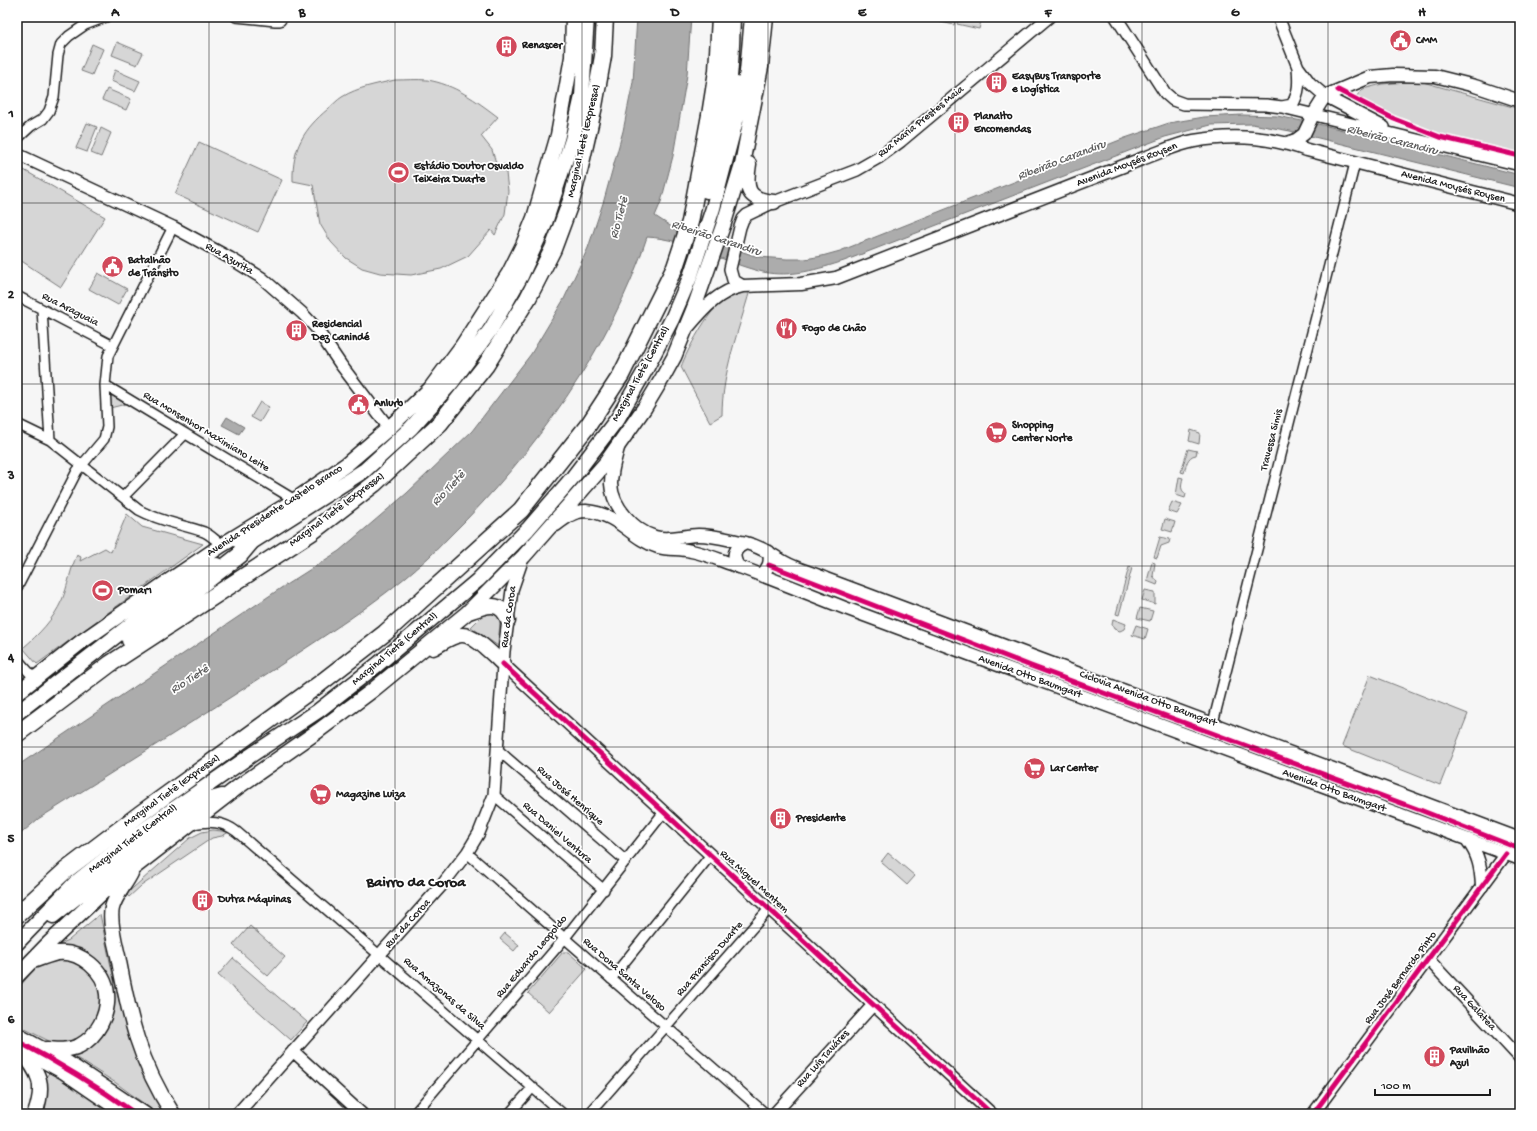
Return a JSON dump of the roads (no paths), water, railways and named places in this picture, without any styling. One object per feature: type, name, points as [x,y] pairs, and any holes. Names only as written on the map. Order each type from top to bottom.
[{"type":"highway","name":"Avenida Presidente Castelo Branco","points":[[17,693],[81,642],[222,545],[295,500],[347,464],[390,428],[430,389],[462,346],[508,273],[523,245],[537,210],[558,135],[572,57],[573,17]]},
{"type":"highway","points":[[17,713],[147,612],[250,543],[365,470],[411,428],[452,382],[491,329],[522,276],[544,226],[572,140],[582,96],[587,17]]},
{"type":"highway","name":"Marginal Tietê (Expressa)","points":[[17,734],[110,664],[312,532],[374,484],[440,423],[486,365],[528,298],[553,249],[572,198],[594,106],[603,56],[605,17]]},
{"type":"highway","points":[[691,219],[717,71],[720,17]]},
{"type":"highway","points":[[691,219],[705,198],[720,136],[731,63],[732,17]]},
{"type":"highway","points":[[738,113],[734,98],[739,64],[743,17]]},
{"type":"highway","points":[[738,113],[748,72],[752,17]]},
{"type":"highway","points":[[17,976],[106,890],[227,795],[318,731],[467,613],[524,556],[605,464],[645,407],[674,357],[700,290],[724,223],[742,164],[761,67],[766,17]]},
{"type":"highway","points":[[761,67],[762,91],[747,178],[747,187],[756,199],[774,202]]},
{"type":"highway","name":"Marginal Tietê (Central)","points":[[19,941],[75,883],[129,840],[318,711],[377,665],[478,580],[528,529],[573,477],[618,418],[672,319],[699,252],[713,208],[738,113]]},
{"type":"highway","name":"Marginal Tietê (Expressa)","points":[[17,915],[66,870],[159,800],[318,686],[385,633],[522,510],[589,424],[621,375],[675,267],[691,219]]},
{"type":"highway","points":[[110,664],[127,642],[240,555],[250,543]]},
{"type":"highway","points":[[467,613],[482,607],[494,606],[501,609],[506,614],[508,621]]},
{"type":"highway","points":[[403,665],[450,639],[461,635],[472,638],[503,664]]},
{"type":"highway","points":[[19,941],[73,901],[151,838],[201,802],[227,795]]},
{"type":"highway","points":[[135,867],[116,899],[111,915],[126,1000],[136,1037],[154,1082],[173,1114]]},
{"type":"highway","points":[[31,961],[57,953],[73,955],[81,958],[88,962],[99,975],[107,994],[104,1019],[89,1039],[79,1046],[59,1051],[46,1049]]},
{"type":"highway","points":[[19,1049],[35,1070],[41,1083],[40,1100],[36,1114]]},
{"type":"main road","points":[[1289,143],[1304,134],[1325,96],[1370,77],[1393,75],[1435,76],[1475,86],[1520,101]]},
{"type":"main road","name":"Avenida Moysés Roysen","points":[[684,332],[705,307],[719,295],[736,287],[801,284],[836,278],[1144,158],[1193,141],[1221,138],[1252,138],[1289,143],[1307,150],[1355,163],[1520,204]]},
{"type":"main road","name":"Avenida Otto Baumgart","points":[[620,443],[611,483],[612,493],[630,522],[645,533],[665,539],[706,535],[759,547],[785,562],[1028,655],[1520,839]]},
{"type":"main road","name":"Avenida Otto Baumgart","points":[[546,532],[569,515],[578,512],[586,512],[613,518],[647,542],[658,547],[692,551],[739,567],[1468,841],[1520,859]]},
{"type":"main road","points":[[739,567],[736,562],[735,551],[738,546],[746,543]]},
{"type":"main road","points":[[761,575],[769,565],[771,559],[769,552]]},
{"type":"main road","points":[[1021,673],[1027,671],[1031,666],[1031,661],[1028,655]]},
{"type":"main road","points":[[1036,679],[1034,668],[1044,660]]},
{"type":"main road","points":[[1411,819],[1416,816],[1420,810],[1418,800]]},
{"type":"main road","points":[[1468,841],[1474,848],[1478,859],[1481,869],[1482,886]]},
{"type":"main road","points":[[1506,854],[1514,847],[1520,845]]},
{"type":"main road","points":[[17,1034],[88,1074],[146,1114]]},
{"type":"main road","points":[[19,1049],[64,1073],[124,1114]]},
{"type":"street","points":[[17,139],[31,126],[43,119],[49,111],[54,97],[58,55],[61,44],[68,36],[85,25],[106,17]]},
{"type":"street","points":[[236,17],[268,21],[281,19]]},
{"type":"street","name":"Rua Maria Prestes Maia","points":[[743,286],[733,280],[730,269],[743,219],[753,212],[774,202],[857,170],[878,158],[906,136],[1038,22],[1049,17]]},
{"type":"street","points":[[1116,17],[1122,24],[1165,93],[1174,100],[1184,104],[1266,105],[1282,108],[1312,118],[1399,135],[1520,165]]},
{"type":"street","points":[[1278,17],[1298,67],[1310,83],[1325,96],[1399,135]]},
{"type":"street","points":[[1282,108],[1292,105],[1296,98],[1300,84],[1298,67]]},
{"type":"street","name":"Rua Azurita","points":[[17,154],[173,227],[230,258],[262,278],[302,313],[316,328],[341,365],[390,428]]},
{"type":"street","name":"Travessa Simis","points":[[1213,723],[1355,163]]},
{"type":"street","points":[[18,586],[82,464],[100,445],[107,433],[105,385],[108,356],[173,227]]},
{"type":"street","name":"Rua Araguaia","points":[[17,296],[113,346]]},
{"type":"street","points":[[42,309],[50,440]]},
{"type":"street","name":"Rua Monsenhor Maximiano Leite","points":[[105,385],[295,500]]},
{"type":"street","points":[[17,424],[50,440],[138,510],[165,522],[205,533],[222,545]]},
{"type":"street","points":[[123,497],[185,434]]},
{"type":"street","name":"Rua da Coroa","points":[[237,1114],[446,880],[467,853],[479,833],[494,795],[503,664],[508,621],[512,590],[516,575],[524,556]]},
{"type":"street","points":[[17,659],[35,679]]},
{"type":"street","name":"Rua Miguel Mentem","points":[[503,664],[992,1114]]},
{"type":"street","name":"Rua José Henrique","points":[[498,750],[626,861]]},
{"type":"street","name":"Rua Daniel Ventura","points":[[494,795],[604,890]]},
{"type":"street","name":"Rua Eduardo Leopoldo","points":[[414,1114],[564,939],[664,812]]},
{"type":"street","name":"Rua Amazonas da Silva","points":[[189,825],[211,822],[222,823],[231,827],[284,870],[563,1114]]},
{"type":"street","name":"Rua Dona Santa Veloso","points":[[467,853],[766,1114]]},
{"type":"street","name":"Rua José Bernardo Pinto","points":[[1313,1114],[1506,854]]},
{"type":"street","points":[[611,979],[710,856]]},
{"type":"street","name":"Rua Francisco Duarte","points":[[589,1114],[769,910]]},
{"type":"street","name":"Rua Galatea","points":[[1428,959],[1520,1058]]},
{"type":"street","name":"Rua Luís Taváres","points":[[774,1114],[873,1005]]},
{"type":"street","points":[[293,1051],[362,1114]]},
{"type":"street","points":[[509,1114],[533,1087]]},
{"type":"water","name":"Rio Tietê","points":[[637,17],[691,17],[687,75],[673,156],[661,202],[655,216],[675,229],[758,257],[805,259],[840,251],[1125,138],[1169,123],[1204,117],[1242,115],[1277,116],[1327,126],[1520,175],[1520,188],[1290,131],[1252,124],[1211,125],[1165,137],[844,261],[804,272],[773,274],[763,272],[677,242],[647,237],[632,278],[613,318],[591,358],[566,397],[539,435],[511,470],[481,504],[424,562],[386,593],[350,619],[276,668],[38,819],[17,837],[17,766],[281,588],[339,551],[407,493],[472,431],[531,354],[564,299],[588,248],[604,200],[623,131],[633,82]]},
{"type":"water","points":[[227,417],[244,427],[239,434],[222,425]]},
{"type":"place","name":"CMM","points":[[1401,41]]},
{"type":"place","name":"Renascer","points":[[506,46]]},
{"type":"place","name":"EasyBus Transporte e Logística","points":[[997,83]]},
{"type":"place","name":"Planalto Encomendas","points":[[959,123]]},
{"type":"place","name":"Estádio Doutor Osvaldo Teixeira Duarte","points":[[399,173]]},
{"type":"place","name":"Batalhão de Trânsito","points":[[112,267]]},
{"type":"place","name":"Fogo de Chão","points":[[786,329]]},
{"type":"place","name":"Residencial Dez Canindé","points":[[297,331]]},
{"type":"place","name":"Anlurb","points":[[359,404]]},
{"type":"place","name":"Shopping Center Norte","points":[[996,432]]},
{"type":"place","name":"Pomar1","points":[[102,591]]},
{"type":"place","name":"Lar Center","points":[[1035,769]]},
{"type":"place","name":"Magazine Luiza","points":[[321,795]]},
{"type":"place","name":"Presidente","points":[[781,819]]},
{"type":"place","name":"Dutra Máquinas","points":[[203,900]]},
{"type":"place","name":"Pavilhão Azul","points":[[1434,1057]]},
{"type":"district","name":"Bairro da Coroa","points":[[416,883]]},
{"type":"water label","name":"Ribeirão Carandiru","points":[[1392,141]]},
{"type":"water label","name":"Ribeirão Carandiru","points":[[1062,161]]},
{"type":"water label","name":"Ribeirão Carandiru","points":[[716,239]]}]
